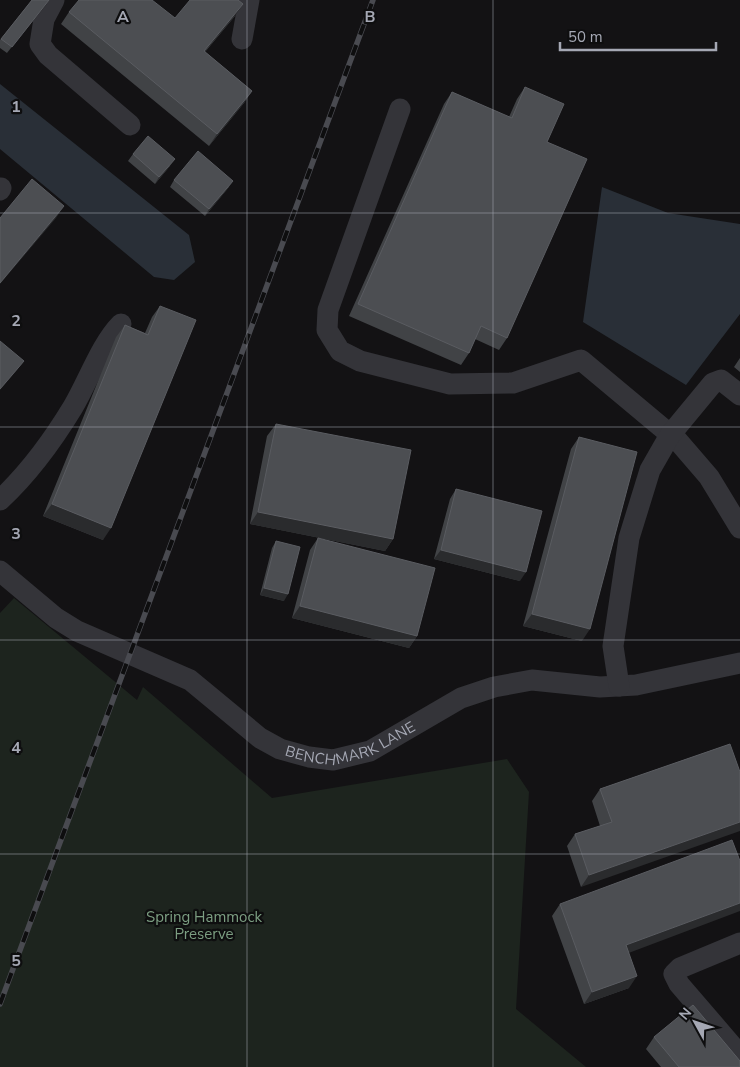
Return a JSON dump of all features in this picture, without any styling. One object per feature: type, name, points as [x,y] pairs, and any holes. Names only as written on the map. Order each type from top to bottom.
[{"type":"street","points":[[54,0],[44,19],[40,44],[48,55],[130,125]]},
{"type":"street","points":[[242,39],[249,0]]},
{"type":"street","points":[[400,110],[328,310],[327,330],[340,351],[360,361],[450,384],[513,383],[581,360],[670,435],[709,477],[740,528]]},
{"type":"street","points":[[0,500],[40,454],[73,408],[110,339],[121,324]]},
{"type":"street","points":[[619,686],[613,646],[629,538],[650,470],[670,435],[716,381],[721,380],[740,395]]},
{"type":"street","name":"BENCHMARK LANE","points":[[0,571],[56,618],[77,631],[190,680],[260,738],[280,749],[309,757],[333,760],[370,751],[461,698],[494,687],[532,680],[600,687],[636,685],[740,663]]},
{"type":"street","points":[[740,944],[680,968],[674,974],[679,984],[740,1055]]},
{"type":"green space","name":"Spring Hammock Preserve","points":[[14,598],[137,700],[143,687],[272,798],[507,759],[529,792],[516,1009],[586,1067],[0,1067],[0,613]]},
{"type":"shaded area","points":[[0,84],[189,235],[195,262],[174,280],[154,277],[0,149]]},
{"type":"shaded area","points":[[602,187],[668,213],[740,224],[740,314],[686,385],[583,322]]},
{"type":"building","points":[[32,0],[49,0],[12,47],[1,39]]},
{"type":"building","points":[[79,0],[152,0],[175,18],[190,0],[238,0],[243,4],[204,51],[252,91],[217,134],[69,12]]},
{"type":"building","points":[[525,87],[564,104],[547,142],[587,159],[507,338],[481,326],[469,353],[358,304],[452,92],[512,118]]},
{"type":"building","points":[[148,136],[175,159],[159,177],[133,154]]},
{"type":"building","points":[[198,151],[233,181],[209,209],[174,180]]},
{"type":"building","points":[[32,179],[64,206],[0,283],[0,218]]},
{"type":"building","points":[[160,306],[196,320],[111,528],[52,504],[125,325],[148,335]]},
{"type":"building","points":[[0,341],[24,361],[0,389]]},
{"type":"building","points":[[276,424],[411,450],[393,539],[258,512]]},
{"type":"building","points":[[579,437],[637,452],[590,629],[532,614]]},
{"type":"building","points":[[456,489],[542,511],[526,572],[441,550]]},
{"type":"building","points":[[318,538],[435,568],[417,636],[300,606]]},
{"type":"building","points":[[276,541],[300,547],[288,594],[264,588]]},
{"type":"building","points":[[730,744],[740,772],[740,822],[589,875],[575,834],[612,822],[600,789]]},
{"type":"building","points":[[732,840],[740,861],[740,903],[626,945],[637,976],[592,992],[560,904]]},
{"type":"building","points":[[693,1005],[740,1061],[740,1067],[679,1067],[654,1037]]},
{"type":"railway","points":[[0,1004],[373,0]]}]
